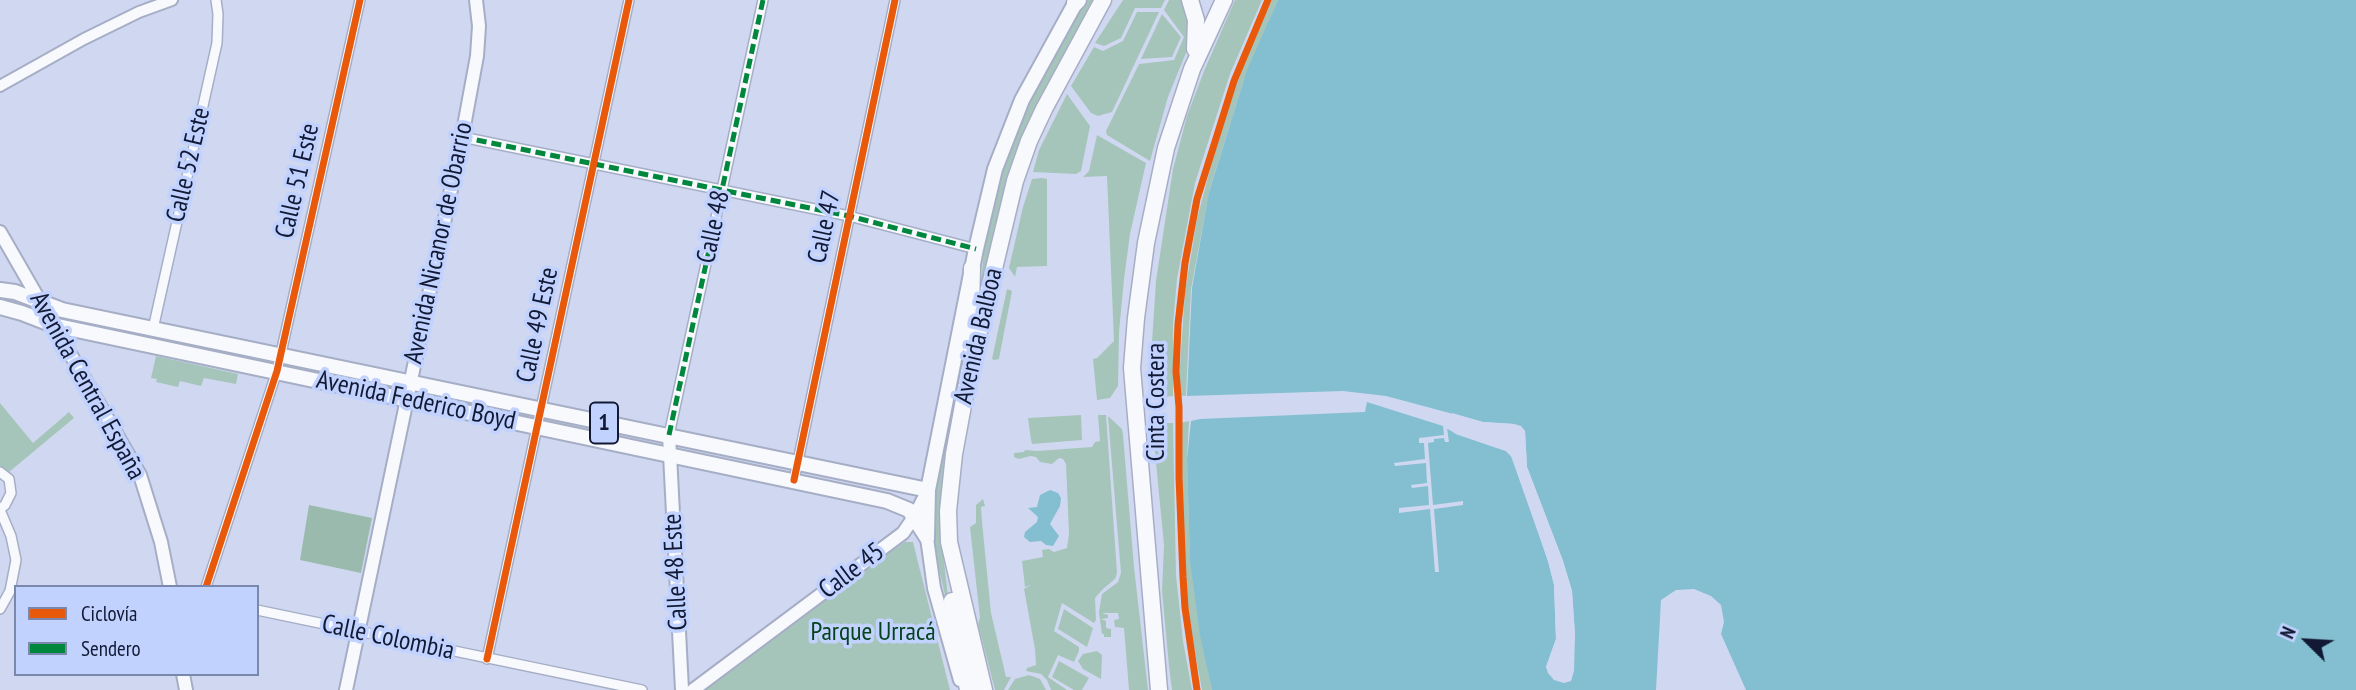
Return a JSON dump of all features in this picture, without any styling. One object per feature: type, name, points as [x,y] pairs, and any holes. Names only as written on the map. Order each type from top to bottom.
[{"type":"highway","name":"Avenida Balboa","points":[[984,690],[948,542],[951,481],[970,373],[1015,181],[1039,119],[1103,0]]},
{"type":"highway","points":[[1087,31],[1109,0]]},
{"type":"highway","points":[[1190,0],[1197,28],[1192,69]]},
{"type":"highway","name":"Cinta Costera","points":[[1159,690],[1132,368],[1140,282],[1154,200],[1177,111],[1192,69],[1224,0]]},
{"type":"highway","points":[[970,373],[972,268]]},
{"type":"highway","points":[[948,542],[951,595],[968,690]]},
{"type":"main road","name":"Avenida Nicanor de Obarrio","points":[[345,690],[462,137],[477,56],[479,26],[476,0]]},
{"type":"main road","name":"Avenida Balboa","points":[[920,515],[928,490],[972,268],[995,169],[1023,100],[1076,1]]},
{"type":"main road","name":"Avenida Central España","points":[[0,232],[140,475],[161,542],[170,585]]},
{"type":"main road","name":"1","points":[[0,290],[15,292],[39,301]]},
{"type":"main road","name":"Avenida Federico Boyd","points":[[39,301],[62,310],[928,490]]},
{"type":"main road","name":"1","points":[[0,307],[53,325]]},
{"type":"main road","name":"Avenida Federico Boyd","points":[[53,325],[899,504],[920,515],[927,538]]},
{"type":"main road","points":[[134,341],[146,338],[153,329]]},
{"type":"main road","name":"Calle 48","points":[[669,435],[670,455]]},
{"type":"main road","name":"Calle 48 Este","points":[[670,455],[682,690]]},
{"type":"main road","name":"Calle 45","points":[[693,690],[903,533],[920,515]]},
{"type":"main road","name":"1","points":[[927,538],[934,588],[963,690]]},
{"type":"street","points":[[0,86],[84,38],[172,0]]},
{"type":"street","name":"Calle 52 Este","points":[[153,329],[216,43],[216,0]]},
{"type":"street","name":"Calle 51 Este","points":[[207,585],[277,372],[360,0]]},
{"type":"street","name":"Calle 49 Este","points":[[487,659],[629,0]]},
{"type":"street","name":"Calle 48","points":[[669,435],[763,0]]},
{"type":"street","name":"Calle 47","points":[[794,480],[895,0]]},
{"type":"street","points":[[462,137],[849,216],[976,249]]},
{"type":"street","points":[[0,472],[9,479],[11,493],[0,510],[11,536],[16,560],[10,591],[0,609]]},
{"type":"street","name":"Calle Colombia","points":[[259,610],[642,690]]},
{"type":"green space","points":[[1084,0],[1097,0],[1036,110],[976,326],[986,233],[1001,172],[1018,122]]},
{"type":"green space","points":[[1123,0],[1165,0],[1161,8],[1135,8],[1121,38],[1104,46],[1095,43]]},
{"type":"green space","points":[[1169,0],[1181,0],[1189,10],[1188,48],[1168,97],[1150,161],[1107,135],[1106,131],[1139,64],[1174,60],[1184,37],[1164,10]]},
{"type":"green space","points":[[1235,0],[1262,0],[1230,74],[1195,183],[1177,279],[1173,325],[1173,396],[1160,397],[1151,393],[1151,357],[1156,281],[1173,169],[1187,116]]},
{"type":"green space","points":[[1272,0],[1278,0],[1243,83],[1210,188],[1191,289],[1186,396],[1178,395],[1185,292],[1197,219],[1222,124],[1245,61]]},
{"type":"green space","points":[[1137,12],[1159,12],[1112,112],[1098,116],[1091,113],[1071,86],[1094,47],[1103,51],[1123,41]]},
{"type":"green space","points":[[1162,14],[1181,37],[1172,57],[1141,59]]},
{"type":"green space","points":[[1067,94],[1090,126],[1081,171],[1076,174],[1033,172],[1039,150]]},
{"type":"green space","points":[[1097,135],[1146,163],[1130,234],[1124,279],[1118,386],[1110,398],[1097,400],[1093,359],[1114,341],[1107,176],[1083,177],[1089,171]]},
{"type":"green space","points":[[1032,179],[1047,179],[1047,266],[1017,267],[1015,277],[1009,268],[1023,207]]},
{"type":"green space","points":[[1007,289],[1012,291],[999,359],[994,360],[992,359]]},
{"type":"green space","points":[[156,356],[238,374],[236,384],[204,378],[201,386],[180,381],[178,387],[156,382],[157,379],[151,378]]},
{"type":"green space","points":[[0,403],[33,443],[69,412],[74,418],[9,472],[0,466]]},
{"type":"green space","points":[[1081,415],[1082,440],[1032,444],[1028,418]]},
{"type":"green space","points":[[1098,415],[1106,415],[1117,573],[1115,579],[1095,598],[1094,623],[1062,603],[1054,631],[1079,647],[1079,651],[1074,662],[1058,655],[1048,677],[1067,690],[1051,690],[1041,674],[1026,671],[1036,665],[1024,589],[1031,585],[1025,587],[1022,561],[1043,557],[1042,550],[1049,549],[1054,552],[1067,548],[1069,534],[1066,464],[1059,458],[1052,464],[1040,462],[1031,456],[1019,459],[1014,457],[1014,453],[1025,450],[1092,447],[1095,442],[1100,441]]},
{"type":"green space","points":[[1108,416],[1122,429],[1123,435],[1148,690],[1129,690],[1124,628],[1115,627],[1114,620],[1119,619],[1118,613],[1102,613],[1108,615],[1108,618],[1101,619],[1106,621],[1106,628],[1111,629],[1111,637],[1104,637],[1102,634],[1099,612],[1102,594],[1118,582],[1121,573]]},
{"type":"green space","points":[[1189,421],[1187,459],[1190,556],[1199,626],[1212,690],[1202,690],[1188,615],[1180,423]]},
{"type":"green space","points":[[1173,423],[1176,575],[1183,641],[1192,690],[1172,690],[1169,666],[1162,591],[1164,545],[1153,432],[1157,426]]},
{"type":"green space","points":[[946,427],[953,429],[940,527],[951,623],[933,541],[937,481]]},
{"type":"green space","points":[[983,499],[985,506],[981,507],[982,522],[991,613],[1006,677],[1011,677],[1004,690],[995,690],[978,624],[980,618],[970,527],[976,523],[976,505]]},
{"type":"green space","points":[[309,505],[372,518],[361,573],[300,560]]},
{"type":"green space","name":"Parque Urracá","points":[[905,542],[913,542],[950,690],[701,690],[760,640]]},
{"type":"green space","points":[[1064,609],[1093,628],[1087,647],[1058,629]]},
{"type":"green space","points":[[1097,651],[1102,655],[1101,679],[1083,669],[1078,661],[1083,654]]},
{"type":"green space","points":[[1059,661],[1089,678],[1082,690],[1074,690],[1052,677]]},
{"type":"green space","points":[[1029,675],[1040,679],[1046,690],[1008,690],[1015,679]]},
{"type":"water","points":[[1278,0],[2356,0],[2356,690],[1746,690],[1721,634],[1724,622],[1721,605],[1711,596],[1694,589],[1676,590],[1661,600],[1656,690],[1212,690],[1200,636],[1190,561],[1187,459],[1191,421],[1365,412],[1367,402],[1443,426],[1456,434],[1506,451],[1511,456],[1554,585],[1556,639],[1546,667],[1554,680],[1571,681],[1575,635],[1572,591],[1527,467],[1525,431],[1514,424],[1483,422],[1386,396],[1343,391],[1187,396],[1192,288],[1209,192],[1247,70]]},
{"type":"water","points":[[1050,490],[1058,493],[1061,498],[1060,506],[1050,524],[1059,536],[1053,546],[1041,541],[1030,542],[1024,537],[1038,517],[1028,508],[1037,507],[1040,495]]},
{"type":"pier","points":[[1452,413],[1483,422],[1514,424],[1525,431],[1527,467],[1572,591],[1575,635],[1574,671],[1571,681],[1564,683],[1554,680],[1546,667],[1556,639],[1554,585],[1511,456],[1506,451],[1456,434],[1456,429],[1507,448],[1514,454],[1519,465],[1558,584],[1559,640],[1550,667],[1556,677],[1563,680],[1568,678],[1570,671],[1572,635],[1569,592],[1523,468],[1521,433],[1513,427],[1482,425],[1453,416]]},
{"type":"pier","points":[[1443,426],[1447,428],[1449,442],[1445,442],[1444,438],[1428,443],[1433,505],[1463,501],[1463,505],[1434,509],[1439,572],[1435,572],[1430,509],[1399,513],[1399,508],[1429,505],[1428,486],[1412,488],[1411,485],[1427,483],[1426,463],[1395,466],[1394,463],[1425,459],[1424,443],[1419,443],[1419,438],[1444,435]]},
{"type":"marked path","points":[[669,435],[763,0]]},
{"type":"marked path","points":[[462,137],[849,216],[976,249]]},
{"type":"cycle path","points":[[207,585],[277,371],[360,0]]},
{"type":"cycle path","points":[[487,659],[629,0]]},
{"type":"cycle path","points":[[794,480],[895,0]]},
{"type":"cycle path","points":[[1197,690],[1183,577],[1176,372],[1178,324],[1185,263],[1197,199],[1234,81],[1268,0]]}]
